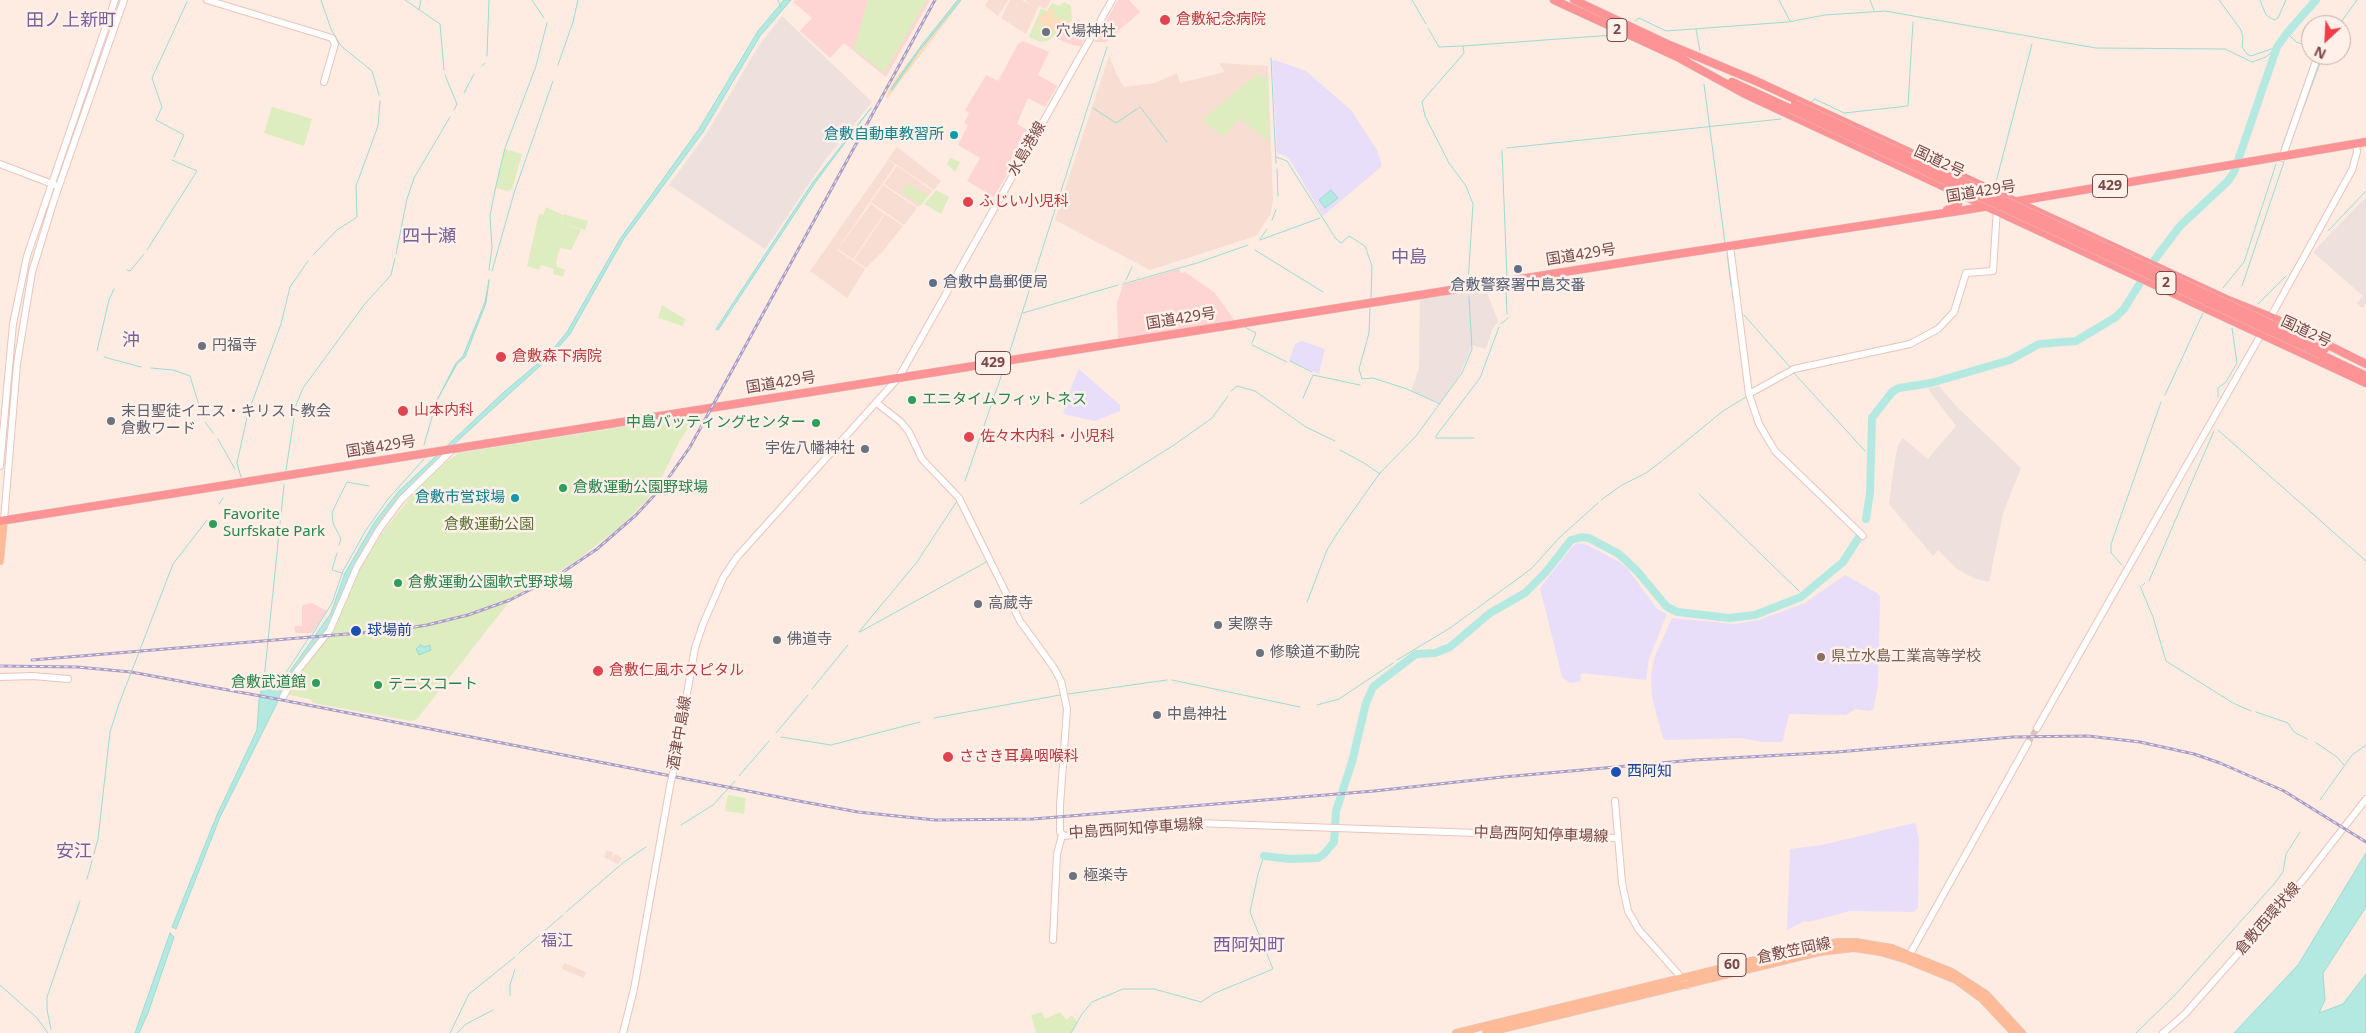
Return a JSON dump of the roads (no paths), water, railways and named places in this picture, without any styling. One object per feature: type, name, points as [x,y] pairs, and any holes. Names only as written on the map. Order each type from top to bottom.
[{"type":"highway","name":"国道2号","points":[[1554,0],[1681,59],[1792,106]]},
{"type":"highway","name":"国道2号","points":[[1574,0],[1792,106],[2324,352],[2366,369]]},
{"type":"highway","points":[[1672,46],[1756,81],[2270,317],[2366,364]]},
{"type":"highway","points":[[1681,59],[1744,94],[1869,150],[1956,192],[1996,207],[2366,383]]},
{"type":"highway","name":"国道429号","points":[[2,520],[1730,246],[1941,213],[1996,207],[2015,201],[2282,158],[2366,142]]},
{"type":"highway","points":[[1986,188],[1994,195],[1996,207]]},
{"type":"highway","points":[[1941,213],[1958,204],[1956,192]]},
{"type":"highway","points":[[2039,212],[2040,202],[2050,196]]},
{"type":"highway","name":"国道2号","points":[[2324,352],[2366,376]]},
{"type":"main road","points":[[0,561],[2,520]]},
{"type":"main road","name":"倉敷笠岡線","points":[[1456,1033],[1838,942],[1873,944],[1910,954],[1952,972],[1986,994],[2014,1033]]},
{"type":"main road","name":"倉敷笠岡線","points":[[1486,1033],[1820,952],[1838,949],[1867,949],[1941,972],[1995,1007],[2022,1033]]},
{"type":"street","points":[[0,466],[7,369],[15,310],[31,240],[115,0]]},
{"type":"street","points":[[2,520],[21,329],[39,244],[124,0]]},
{"type":"street","points":[[206,0],[332,38],[335,44],[324,82]]},
{"type":"street","name":"水島港線","points":[[900,378],[1112,0]]},
{"type":"street","points":[[2282,158],[2315,65]]},
{"type":"street","points":[[2038,728],[2262,333],[2352,170],[2357,152],[2356,144]]},
{"type":"street","points":[[0,164],[58,186]]},
{"type":"street","points":[[1749,394],[1794,369],[1910,344],[1938,329],[1954,312],[1966,273],[1993,270],[1996,207]]},
{"type":"street","points":[[1730,246],[1749,394],[1759,424],[1775,450],[1863,536]]},
{"type":"street","points":[[878,404],[900,378]]},
{"type":"street","name":"酒津中島線","points":[[623,1033],[635,985],[695,648],[703,624],[723,578],[747,546],[878,404]]},
{"type":"street","name":"中島西阿知停車場線","points":[[878,404],[901,422],[909,432],[922,459],[959,498],[1020,621],[1054,668],[1061,681],[1067,709],[1060,805],[1062,835],[1067,837],[1121,829],[1196,823],[1617,838]]},
{"type":"street","points":[[283,697],[298,670],[330,630],[357,568],[380,528],[401,500],[453,449]]},
{"type":"street","points":[[0,677],[33,676],[68,679]]},
{"type":"street","points":[[1910,954],[2028,743]]},
{"type":"street","name":"倉敷西環状線","points":[[2164,1033],[2190,1008],[2296,887],[2366,799]]},
{"type":"street","points":[[1615,800],[1623,890],[1631,918],[1688,984]]},
{"type":"street","points":[[1053,940],[1058,854],[1062,835]]},
{"type":"water","points":[[784,0],[791,0],[760,36],[703,132],[623,240],[570,334],[551,356],[402,494],[378,526],[350,574],[332,621],[289,679],[220,817],[176,929],[172,927],[217,815],[257,730],[262,687],[277,690],[331,613],[345,573],[374,523],[398,492],[504,392],[549,354],[567,332],[620,239],[699,129],[758,31]]},
{"type":"water","points":[[958,0],[961,0],[919,51],[892,90],[921,46]]},
{"type":"water","points":[[871,108],[815,183],[718,330],[716,329],[813,182]]},
{"type":"water","points":[[1331,190],[1338,198],[1325,208],[1319,200]]},
{"type":"water","points":[[489,280],[486,303],[465,357],[457,364],[435,404],[456,363],[463,356],[485,302]]},
{"type":"water","points":[[420,645],[425,647],[430,645],[431,650],[419,655],[416,649]]},
{"type":"water","points":[[2366,853],[2366,907],[2323,973],[2325,1000],[2319,1013],[2343,1004],[2366,974],[2366,1033],[2234,1033],[2298,965]]},
{"type":"water","points":[[170,933],[174,937],[148,1013],[139,1033],[135,1033]]},
{"type":"waterway","points":[[321,0],[331,29],[341,46],[372,71],[379,95]]},
{"type":"waterway","points":[[405,0],[440,24],[444,70]]},
{"type":"waterway","points":[[419,10],[421,0]]},
{"type":"waterway","points":[[487,56],[489,0]]},
{"type":"waterway","points":[[532,0],[544,18]]},
{"type":"waterway","points":[[558,65],[573,22],[578,0]]},
{"type":"waterway","points":[[778,0],[781,7]]},
{"type":"waterway","points":[[1412,0],[1426,24]]},
{"type":"waterway","points":[[1779,0],[1790,21]]},
{"type":"waterway","points":[[1870,0],[1874,10]]},
{"type":"waterway","points":[[2219,0],[2241,30],[2243,37],[2242,47],[2247,54],[2251,56],[2277,47]]},
{"type":"waterway","points":[[2260,0],[2266,15],[2274,20],[2278,18],[2286,0]]},
{"type":"waterway","points":[[2155,259],[2180,226],[2228,181],[2234,172],[2277,47],[2316,0]]},
{"type":"waterway","points":[[2346,15],[2357,0]]},
{"type":"waterway","points":[[174,157],[184,135],[156,120],[162,107],[152,78],[187,2]]},
{"type":"waterway","points":[[1635,21],[1639,18],[1666,31],[1788,22],[1825,15],[1885,11],[2096,48],[2225,49],[2252,62],[2266,57],[2277,47]]},
{"type":"waterway","points":[[1811,102],[1815,99],[1844,113],[1908,106],[1913,22]]},
{"type":"waterway","points":[[489,270],[492,248],[490,216],[495,190],[505,148],[536,66],[547,23]]},
{"type":"waterway","points":[[1428,28],[1439,47],[1463,46]]},
{"type":"waterway","points":[[1696,29],[1700,51]]},
{"type":"waterway","points":[[2287,33],[2296,42],[2301,44]]},
{"type":"waterway","points":[[1468,283],[1473,204],[1466,186],[1449,163],[1425,116],[1422,102],[1464,53],[1463,46],[1613,35]]},
{"type":"waterway","points":[[1996,182],[2032,44]]},
{"type":"waterway","points":[[1008,357],[1107,47]]},
{"type":"waterway","points":[[1271,58],[1276,163]]},
{"type":"waterway","points":[[482,66],[485,63]]},
{"type":"waterway","points":[[2282,147],[2311,65]]},
{"type":"waterway","points":[[2292,139],[2319,65]]},
{"type":"waterway","points":[[464,93],[474,74]]},
{"type":"waterway","points":[[445,75],[457,104]]},
{"type":"waterway","points":[[492,271],[514,193],[553,81]]},
{"type":"waterway","points":[[1704,84],[1725,243]]},
{"type":"waterway","points":[[314,254],[337,230],[357,217],[356,186],[378,126],[380,101]]},
{"type":"waterway","points":[[454,110],[457,104]]},
{"type":"waterway","points":[[1093,108],[1116,123],[1140,107],[1167,142]]},
{"type":"waterway","points":[[396,254],[407,199],[414,178],[450,117]]},
{"type":"waterway","points":[[1507,148],[1781,119]]},
{"type":"waterway","points":[[1502,150],[1507,278]]},
{"type":"waterway","points":[[1276,157],[1287,161],[1336,239],[1341,243],[1349,236],[1365,246],[1372,266],[1371,298]]},
{"type":"waterway","points":[[147,250],[197,171],[172,160]]},
{"type":"waterway","points":[[2242,286],[2284,162]]},
{"type":"waterway","points":[[2223,288],[2244,262],[2276,164]]},
{"type":"waterway","points":[[1277,169],[1278,196]]},
{"type":"waterway","points":[[2328,231],[2366,191]]},
{"type":"waterway","points":[[1272,220],[1276,210]]},
{"type":"waterway","points":[[1260,240],[1320,218]]},
{"type":"waterway","points":[[1260,239],[1267,229]]},
{"type":"waterway","points":[[1123,284],[1197,263],[1248,245]]},
{"type":"waterway","points":[[1255,250],[1323,292]]},
{"type":"waterway","points":[[1727,253],[1731,286]]},
{"type":"waterway","points":[[127,270],[130,271],[144,254]]},
{"type":"waterway","points":[[286,470],[296,405],[303,388],[364,305],[391,275],[395,258]]},
{"type":"waterway","points":[[241,477],[237,463],[248,413],[281,324],[290,287],[308,261]]},
{"type":"waterway","points":[[1126,280],[1132,267]]},
{"type":"waterway","points":[[2258,304],[2286,276]]},
{"type":"waterway","points":[[1866,519],[1870,493],[1872,418],[1892,392],[1899,388],[1931,383],[2010,360],[2039,344],[2076,341],[2116,317],[2124,309],[2140,283]]},
{"type":"waterway","points":[[1023,313],[1118,285]]},
{"type":"waterway","points":[[1506,287],[1507,314]]},
{"type":"waterway","points":[[97,351],[109,300],[114,289]]},
{"type":"waterway","points":[[1732,292],[1733,299]]},
{"type":"waterway","points":[[1307,602],[1327,550],[1338,532],[1380,473],[1416,436],[1462,373],[1472,349],[1469,297]]},
{"type":"waterway","points":[[1370,308],[1369,333],[1359,369],[1362,379],[1373,378],[1407,389],[1440,404]]},
{"type":"waterway","points":[[2165,395],[2203,313]]},
{"type":"waterway","points":[[1744,315],[1790,367]]},
{"type":"waterway","points":[[1501,324],[1508,318]]},
{"type":"waterway","points":[[1245,327],[1256,333],[1252,343]]},
{"type":"waterway","points":[[1474,438],[1436,438],[1436,436],[1480,378],[1499,327]]},
{"type":"waterway","points":[[2218,397],[2218,388],[2226,382],[2237,363],[2232,328]]},
{"type":"waterway","points":[[1889,346],[1899,343]]},
{"type":"waterway","points":[[1252,345],[1287,362]]},
{"type":"waterway","points":[[104,357],[141,367]]},
{"type":"waterway","points":[[1290,361],[1312,372]]},
{"type":"waterway","points":[[965,481],[1005,365]]},
{"type":"waterway","points":[[151,368],[173,370],[190,376],[203,418]]},
{"type":"waterway","points":[[1793,372],[1865,451]]},
{"type":"waterway","points":[[1303,398],[1313,375],[1360,385]]},
{"type":"waterway","points":[[1231,391],[1237,386],[1255,391],[1306,427],[1335,441]]},
{"type":"waterway","points":[[1080,504],[1174,445],[1212,418],[1228,396]]},
{"type":"waterway","points":[[1663,460],[1723,411],[1746,397]]},
{"type":"waterway","points":[[2122,565],[2111,553],[2111,544],[2161,402]]},
{"type":"waterway","points":[[424,445],[436,403]]},
{"type":"waterway","points":[[205,422],[213,433]]},
{"type":"waterway","points":[[2218,430],[2366,561]]},
{"type":"waterway","points":[[2149,581],[2214,431]]},
{"type":"waterway","points":[[218,439],[235,469]]},
{"type":"waterway","points":[[1340,450],[1380,474]]},
{"type":"waterway","points":[[312,635],[332,603],[343,571],[366,530],[388,499],[424,459]]},
{"type":"waterway","points":[[1601,500],[1662,461]]},
{"type":"waterway","points":[[339,545],[341,539],[333,523],[332,513],[347,482],[369,486]]},
{"type":"waterway","points":[[263,689],[284,485]]},
{"type":"waterway","points":[[1699,494],[1799,591]]},
{"type":"waterway","points":[[219,504],[223,498]]},
{"type":"waterway","points":[[859,632],[917,562],[957,501]]},
{"type":"waterway","points":[[1397,660],[1450,628],[1531,569],[1559,538],[1598,503]]},
{"type":"waterway","points":[[87,879],[98,839],[110,732],[119,704],[173,564],[207,520]]},
{"type":"waterway","points":[[1335,825],[1336,811],[1352,762],[1366,703],[1373,687],[1416,654],[1435,653],[1450,647],[1490,613],[1525,593],[1545,573],[1571,540],[1582,537],[1589,538],[1619,554],[1637,571],[1667,607],[1678,612],[1729,618],[1755,615],[1801,597],[1843,562],[1859,537]]},
{"type":"waterway","points":[[337,553],[332,570],[342,573]]},
{"type":"waterway","points":[[860,632],[988,561]]},
{"type":"waterway","points":[[2142,586],[2145,583]]},
{"type":"waterway","points":[[2140,586],[2153,617],[2166,661],[2233,703],[2251,711]]},
{"type":"waterway","points":[[274,691],[308,639]]},
{"type":"waterway","points":[[812,689],[848,645]]},
{"type":"waterway","points":[[1317,705],[1339,699],[1393,663]]},
{"type":"waterway","points":[[1068,694],[1167,680]]},
{"type":"waterway","points":[[1172,680],[1300,707]]},
{"type":"waterway","points":[[776,733],[808,695]]},
{"type":"waterway","points":[[934,718],[1060,695]]},
{"type":"waterway","points":[[2256,712],[2288,723],[2294,732],[2307,739]]},
{"type":"waterway","points":[[781,737],[831,745],[920,722]]},
{"type":"waterway","points":[[739,776],[769,741]]},
{"type":"waterway","points":[[2315,742],[2337,757],[2344,765]]},
{"type":"waterway","points":[[2320,800],[2352,755],[2366,745]]},
{"type":"waterway","points":[[681,825],[713,805],[735,781]]},
{"type":"waterway","points":[[1264,856],[1290,859],[1318,858],[1334,842],[1335,831]]},
{"type":"waterway","points":[[2136,1033],[2176,994],[2274,884],[2283,872],[2286,854],[2300,832]]},
{"type":"waterway","points":[[566,912],[624,862],[646,847]]},
{"type":"waterway","points":[[1071,1033],[1082,1014],[1092,1002],[1123,989],[1154,989],[1201,1002],[1215,993],[1273,969],[1250,912],[1264,856]]},
{"type":"waterway","points":[[51,1029],[47,1010],[47,997],[80,901]]},
{"type":"waterway","points":[[519,953],[563,915]]},
{"type":"waterway","points":[[450,1033],[469,994],[515,957]]},
{"type":"waterway","points":[[510,996],[510,985],[515,969]]},
{"type":"waterway","points":[[0,985],[37,1018],[48,1033]]},
{"type":"waterway","points":[[457,1033],[466,1024],[493,1010]]},
{"type":"tunnel","points":[[2028,743],[2037,728]]},
{"type":"railway","points":[[32,660],[396,630],[427,625],[468,615],[510,600],[557,576],[597,549],[636,515],[662,487],[690,447],[935,0]]},
{"type":"railway","points":[[0,666],[77,667],[131,672],[858,812],[935,820],[1033,819],[1374,791],[1694,760],[1837,752],[2013,737],[2088,736],[2140,742],[2194,754],[2220,763],[2284,791],[2366,842]]},
{"type":"place","name":"倉敷紀念病院","points":[[1165,20]]},
{"type":"place","name":"穴場神社","points":[[1046,32]]},
{"type":"place","name":"倉敷自動車教習所","points":[[954,135]]},
{"type":"place","name":"ふじい小児科","points":[[968,202]]},
{"type":"place","name":"倉敷警察署中島交番","points":[[1518,269]]},
{"type":"place","name":"倉敷中島郵便局","points":[[933,283]]},
{"type":"place","name":"円福寺","points":[[202,346]]},
{"type":"place","name":"倉敷森下病院","points":[[501,357]]},
{"type":"place","name":"エニタイムフィットネス","points":[[912,400]]},
{"type":"place","name":"山本内科","points":[[403,411]]},
{"type":"place","name":"末日聖徒イエス・キリスト教会 倉敷ワード","points":[[111,421]]},
{"type":"place","name":"中島バッティングセンター","points":[[816,423]]},
{"type":"place","name":"佐々木内科・小児科","points":[[969,437]]},
{"type":"place","name":"宇佐八幡神社","points":[[865,449]]},
{"type":"place","name":"倉敷運動公園野球場","points":[[563,488]]},
{"type":"place","name":"倉敷市営球場","points":[[515,498]]},
{"type":"place","name":"Favorite Surfskate Park","points":[[213,524]]},
{"type":"place","name":"倉敷運動公園軟式野球場","points":[[398,583]]},
{"type":"place","name":"高蔵寺","points":[[978,604]]},
{"type":"place","name":"実際寺","points":[[1218,625]]},
{"type":"place","name":"球場前","points":[[356,631]]},
{"type":"place","name":"佛道寺","points":[[777,640]]},
{"type":"place","name":"修験道不動院","points":[[1260,653]]},
{"type":"place","name":"県立水島工業高等学校","points":[[1821,657]]},
{"type":"place","name":"倉敷仁風ホスピタル","points":[[598,671]]},
{"type":"place","name":"倉敷武道館","points":[[316,683]]},
{"type":"place","name":"テニスコート","points":[[378,685]]},
{"type":"place","name":"中島神社","points":[[1157,715]]},
{"type":"place","name":"ささき耳鼻咽喉科","points":[[948,757]]},
{"type":"place","name":"西阿知","points":[[1616,772]]},
{"type":"place","name":"極楽寺","points":[[1073,876]]},
{"type":"district","name":"田ノ上新町","points":[[71,21]]},
{"type":"district","name":"四十瀬","points":[[429,237]]},
{"type":"district","name":"中島","points":[[1409,258]]},
{"type":"district","name":"沖","points":[[131,341]]},
{"type":"district","name":"安江","points":[[74,852]]},
{"type":"district","name":"福江","points":[[557,941]]},
{"type":"district","name":"西阿知町","points":[[1249,946]]},
{"type":"park label","name":"倉敷運動公園","points":[[489,525]]}]
